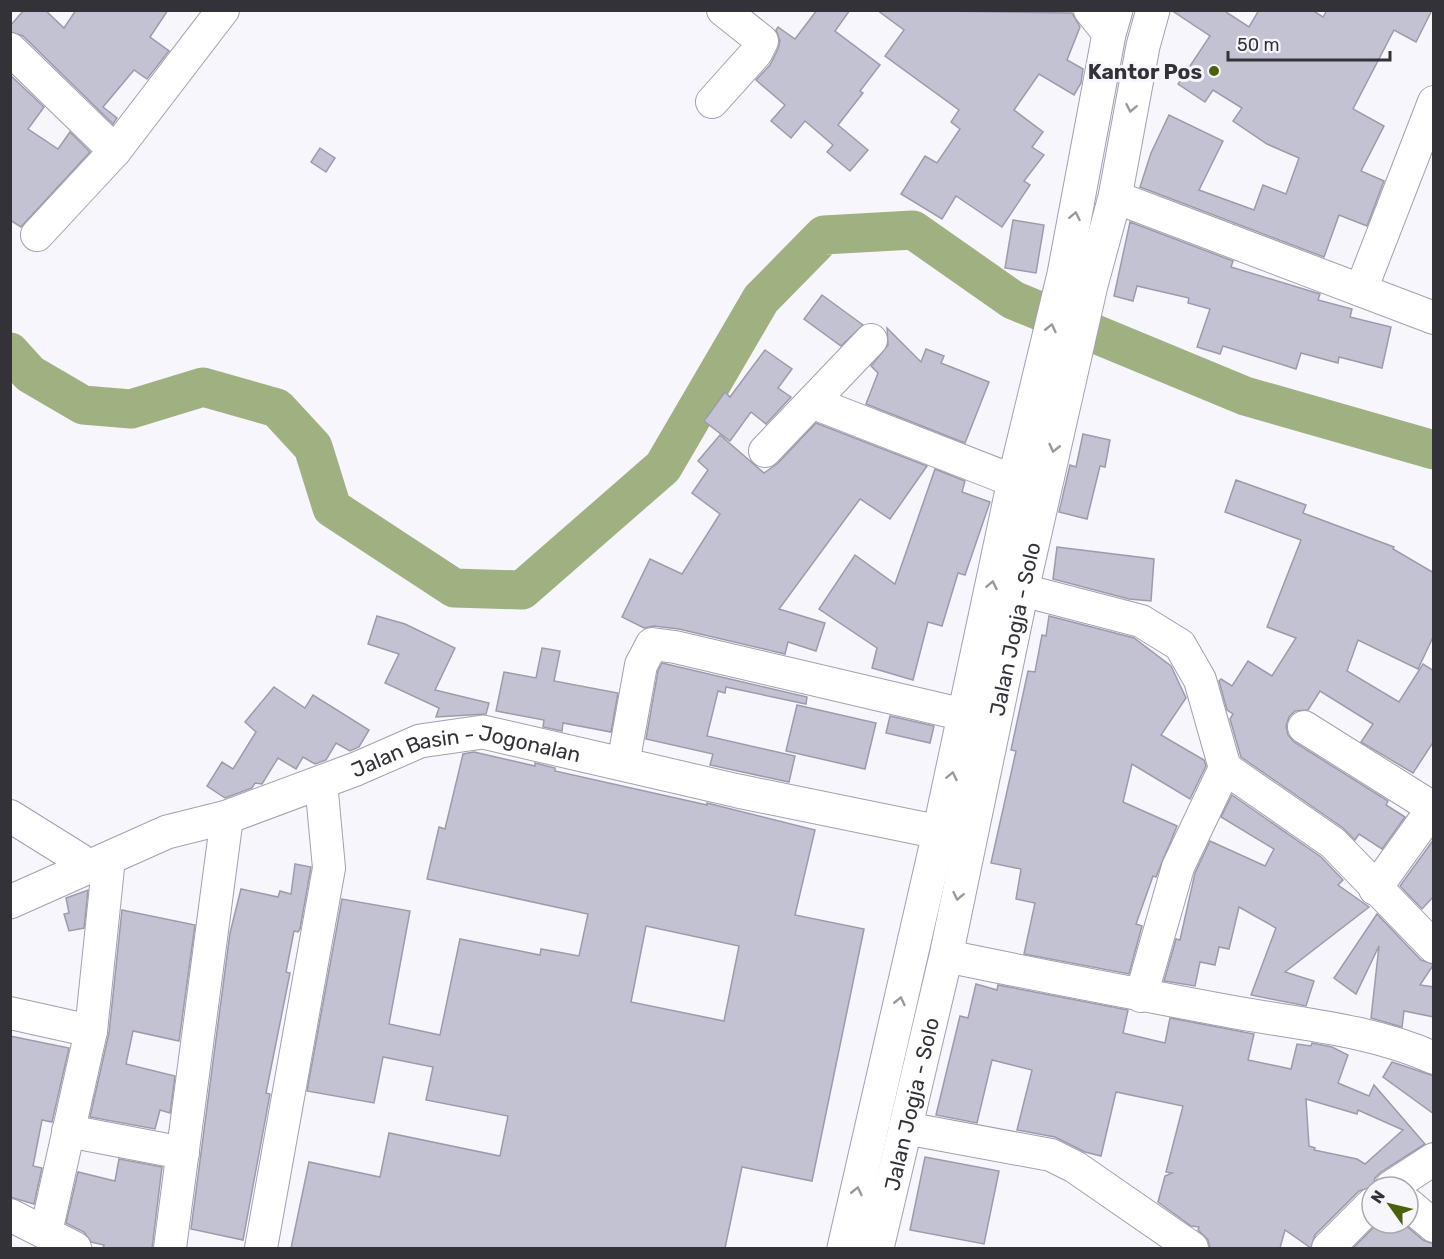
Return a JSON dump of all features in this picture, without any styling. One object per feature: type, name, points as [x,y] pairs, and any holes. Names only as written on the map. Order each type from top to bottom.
[{"type":"main road","name":"Jalan Jogja - Solo","points":[[1077,280],[1114,196],[1143,46],[1153,10]]},
{"type":"main road","name":"Jalan Jogja - Solo","points":[[844,1248],[1022,591],[1053,386],[1077,280],[1105,18]]},
{"type":"main road","name":"Jalan Jogja - Solo","points":[[877,1248],[946,956],[965,715],[1014,481],[1053,386]]},
{"type":"main road","name":"Jalan Basin - Jogonalan","points":[[10,902],[83,857],[227,817],[321,782],[420,741],[483,732],[955,836]]},
{"type":"street","points":[[37,235],[115,151],[223,10]]},
{"type":"street","points":[[712,102],[756,53],[762,41],[723,10]]},
{"type":"street","points":[[10,49],[115,151]]},
{"type":"street","points":[[1361,290],[1434,102]]},
{"type":"street","points":[[1114,196],[1434,318]]},
{"type":"street","points":[[765,451],[814,403],[871,340]]},
{"type":"street","points":[[814,403],[1014,481]]},
{"type":"street","points":[[1022,591],[1141,621],[1180,645],[1200,680],[1225,768],[1333,843],[1375,889],[1434,947]]},
{"type":"street","points":[[623,764],[641,665],[652,644],[675,647],[965,715]]},
{"type":"street","points":[[1304,727],[1433,807],[1375,889]]},
{"type":"street","points":[[1141,996],[1178,867],[1225,768]]},
{"type":"street","points":[[261,1248],[329,868],[321,782]]},
{"type":"street","points":[[10,816],[83,857],[91,1031],[46,1232]]},
{"type":"street","points":[[170,1248],[227,817]]},
{"type":"street","points":[[946,956],[1141,996],[1347,1032],[1409,1047],[1434,1058]]},
{"type":"street","points":[[10,1013],[91,1031]]},
{"type":"street","points":[[905,1128],[1051,1155],[1076,1167],[1192,1248]]},
{"type":"street","points":[[68,1131],[183,1153]]},
{"type":"street","points":[[1409,1175],[1434,1159]]},
{"type":"street","points":[[1420,1214],[1434,1226]]},
{"type":"street","points":[[10,1215],[75,1248]]},
{"type":"street","points":[[1328,1248],[1360,1216]]},
{"type":"building","points":[[24,10],[45,10],[64,28],[76,10],[168,10],[150,37],[169,51],[147,79],[134,70],[103,107],[117,118],[113,124],[23,36],[10,32],[10,26]]},
{"type":"building","points":[[817,10],[850,10],[835,31],[880,65],[860,91],[863,93],[838,125],[868,150],[850,171],[827,152],[833,145],[805,121],[791,138],[771,121],[785,105],[756,80],[770,65],[778,49],[780,41],[776,30],[778,27],[795,39]]},
{"type":"building","points":[[877,10],[1072,13],[1080,27],[1067,60],[1083,69],[1081,83],[1074,95],[1039,74],[1014,110],[1043,132],[1032,147],[1044,155],[1024,181],[1030,185],[1002,227],[956,196],[942,219],[901,194],[925,156],[937,163],[960,129],[951,122],[959,110],[885,56],[904,30]]},
{"type":"building","points":[[1171,10],[1223,10],[1249,27],[1259,10],[1312,10],[1323,17],[1327,10],[1432,10],[1416,42],[1394,30],[1353,109],[1384,126],[1361,171],[1384,181],[1367,226],[1339,215],[1324,257],[1140,187],[1151,153],[1169,115],[1223,141],[1199,190],[1254,210],[1263,185],[1286,194],[1299,158],[1267,144],[1233,121],[1242,108],[1213,90],[1205,102],[1178,84],[1210,36]]},
{"type":"building","points":[[10,75],[44,107],[28,129],[58,149],[70,132],[90,152],[21,227],[10,220]]},
{"type":"building","points":[[320,148],[335,158],[326,172],[311,162]]},
{"type":"building","points":[[1013,220],[1044,225],[1036,273],[1005,268]]},
{"type":"building","points":[[1130,222],[1233,261],[1231,267],[1320,294],[1318,300],[1352,309],[1350,317],[1391,327],[1382,368],[1339,357],[1338,363],[1301,353],[1296,369],[1223,346],[1220,354],[1197,347],[1210,309],[1188,303],[1189,298],[1137,286],[1133,301],[1114,296]]},
{"type":"building","points":[[822,295],[863,325],[841,346],[804,319]]},
{"type":"building","points":[[887,328],[921,362],[926,349],[944,356],[941,363],[989,382],[965,443],[866,404],[878,373],[871,366],[888,345]]},
{"type":"building","points":[[765,350],[792,369],[778,388],[791,397],[766,424],[751,412],[730,441],[704,421],[725,392],[730,397]]},
{"type":"building","points":[[816,423],[927,466],[890,519],[860,499],[779,609],[825,623],[816,651],[788,642],[785,654],[679,629],[654,626],[644,628],[622,617],[650,559],[682,574],[720,514],[692,493],[708,470],[698,461],[720,435],[764,473],[778,463]]},
{"type":"building","points":[[1083,434],[1110,440],[1105,467],[1100,466],[1087,519],[1059,512],[1070,465],[1076,467]]},
{"type":"building","points":[[935,469],[965,481],[962,492],[990,502],[965,575],[958,573],[942,626],[928,622],[913,680],[872,668],[877,648],[819,609],[855,555],[895,584]]},
{"type":"building","points":[[1236,480],[1306,505],[1303,513],[1394,547],[1393,549],[1434,573],[1434,635],[1418,669],[1358,640],[1347,671],[1399,702],[1423,664],[1434,671],[1434,741],[1413,773],[1361,742],[1373,724],[1320,691],[1308,710],[1295,711],[1289,717],[1286,726],[1288,735],[1294,742],[1388,801],[1386,805],[1405,817],[1382,849],[1359,834],[1355,840],[1343,828],[1241,757],[1230,719],[1233,714],[1227,710],[1219,681],[1221,679],[1232,686],[1248,661],[1272,676],[1296,638],[1267,627],[1301,540],[1225,512]]},
{"type":"building","points":[[1057,547],[1154,559],[1151,601],[1129,599],[1053,579]]},
{"type":"building","points":[[377,616],[405,624],[455,648],[435,690],[489,703],[486,714],[436,717],[439,708],[385,683],[399,654],[368,644]]},
{"type":"building","points":[[1049,616],[1134,638],[1171,666],[1186,698],[1161,735],[1204,760],[1206,766],[1190,799],[1132,764],[1123,802],[1177,826],[1156,877],[1153,876],[1136,924],[1142,926],[1129,974],[1024,954],[1035,903],[1016,899],[1021,869],[991,863],[1016,751],[1011,750],[1028,671],[1035,672],[1042,635],[1046,636]]},
{"type":"building","points":[[542,648],[560,651],[554,681],[618,693],[611,732],[563,723],[562,731],[543,727],[544,720],[496,711],[504,672],[536,678]]},
{"type":"building","points":[[662,663],[807,697],[806,704],[726,687],[725,693],[718,691],[707,736],[795,756],[789,782],[710,765],[713,754],[646,739],[658,671]]},
{"type":"building","points":[[274,687],[305,708],[313,695],[369,730],[359,747],[350,751],[336,743],[326,760],[315,764],[303,757],[296,769],[278,758],[262,784],[255,783],[252,788],[225,798],[207,786],[222,762],[233,769],[256,732],[245,722]]},
{"type":"building","points":[[797,705],[876,723],[865,769],[786,751]]},
{"type":"building","points":[[890,716],[934,726],[930,743],[886,733]]},
{"type":"building","points":[[474,752],[535,766],[535,763],[555,768],[555,771],[707,805],[707,803],[815,830],[795,915],[864,929],[812,1181],[742,1167],[725,1248],[291,1248],[309,1162],[380,1177],[389,1133],[500,1156],[508,1116],[426,1100],[433,1067],[383,1057],[374,1103],[307,1091],[342,899],[410,911],[389,1024],[440,1035],[460,939],[540,955],[541,949],[579,956],[588,914],[427,879],[439,827],[445,829],[463,754]],"holes":[[[646,926],[739,946],[724,1021],[631,1002]]]},
{"type":"building","points":[[1232,795],[1321,857],[1343,880],[1338,885],[1369,907],[1285,972],[1314,981],[1306,1006],[1251,995],[1276,928],[1239,907],[1229,949],[1219,947],[1215,965],[1200,962],[1195,986],[1164,981],[1176,939],[1180,940],[1195,873],[1210,841],[1265,866],[1274,849],[1221,817]]},
{"type":"building","points":[[1434,839],[1434,896],[1422,909],[1400,886]]},
{"type":"building","points":[[295,864],[311,867],[300,929],[298,932],[294,931],[286,972],[290,973],[266,1093],[270,1094],[243,1240],[191,1229],[230,933],[241,889],[278,897],[280,891],[291,894]]},
{"type":"building","points":[[88,890],[84,928],[69,931],[64,914],[69,913],[66,898]]},
{"type":"building","points":[[122,910],[195,925],[179,1041],[133,1031],[126,1064],[175,1076],[170,1113],[160,1110],[155,1129],[90,1117],[109,1033]]},
{"type":"building","points":[[1377,914],[1421,960],[1434,964],[1420,985],[1434,987],[1434,1017],[1404,1011],[1402,1027],[1371,1018],[1379,946],[1356,994],[1334,978]]},
{"type":"building","points":[[976,984],[997,990],[998,985],[1128,1010],[1123,1033],[1165,1043],[1170,1018],[1254,1034],[1248,1060],[1291,1069],[1297,1044],[1311,1046],[1312,1043],[1332,1047],[1348,1055],[1338,1083],[1369,1096],[1374,1085],[1425,1144],[1378,1175],[1360,1175],[1360,1191],[1315,1235],[1311,1248],[1285,1230],[1280,1248],[1210,1248],[1208,1240],[1198,1230],[1199,1227],[1191,1226],[1158,1202],[1165,1176],[1172,1173],[1166,1172],[1183,1106],[1116,1092],[1101,1156],[1085,1152],[1055,1137],[1017,1130],[1032,1070],[992,1060],[977,1123],[936,1115],[960,1016],[968,1018]],"holes":[[[1306,1099],[1357,1114],[1358,1110],[1403,1130],[1365,1164],[1357,1159],[1314,1150],[1315,1148],[1309,1146]]]},
{"type":"building","points":[[10,1036],[69,1048],[52,1122],[42,1120],[33,1166],[42,1168],[34,1204],[10,1197]]},
{"type":"building","points":[[1392,1062],[1434,1076],[1434,1114],[1383,1077]]},
{"type":"building","points":[[925,1157],[999,1171],[984,1244],[910,1230]]},
{"type":"building","points":[[119,1159],[162,1167],[152,1248],[103,1248],[104,1245],[91,1242],[84,1232],[66,1223],[78,1172],[115,1181]]},
{"type":"building","points":[[1366,1235],[1417,1235],[1434,1244],[1434,1248],[1353,1248]]},
{"type":"waterway","points":[[10,352],[30,374],[83,405],[131,409],[203,387],[277,408],[313,447],[332,508],[454,588],[522,590],[663,467],[761,299],[824,235],[913,230],[1013,300],[1245,396],[1434,450]]},
{"type":"place","name":"Kantor Pos","points":[[1214,71]]}]
